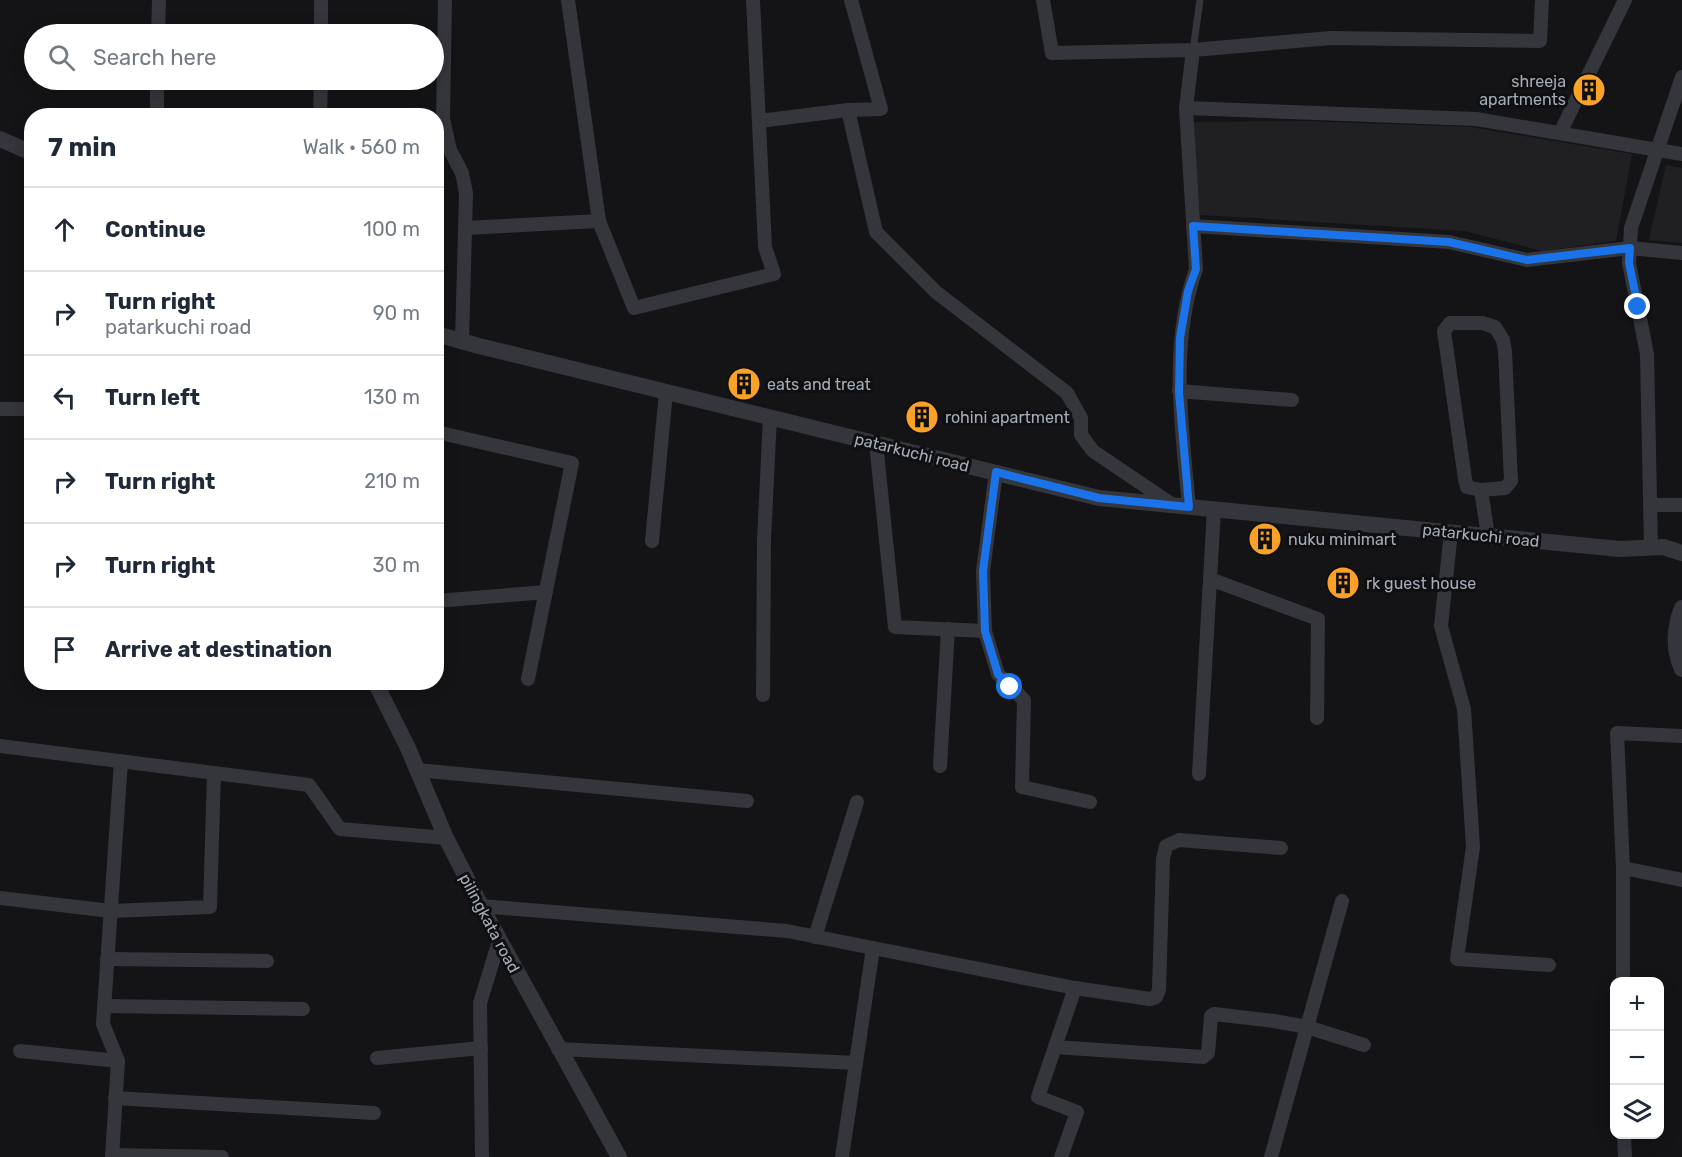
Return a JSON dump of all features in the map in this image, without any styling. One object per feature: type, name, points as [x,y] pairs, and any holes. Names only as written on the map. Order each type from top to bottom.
[{"type":"street","points":[[158,24],[159,0]]},
{"type":"street","points":[[321,0],[321,24]]},
{"type":"street","points":[[444,60],[445,0]]},
{"type":"street","points":[[568,0],[599,221],[634,308],[774,274],[765,247],[753,0]]},
{"type":"street","points":[[759,121],[848,110],[881,109],[851,0]]},
{"type":"street","points":[[1043,0],[1052,53],[1193,50],[1331,38],[1540,41],[1542,0]]},
{"type":"street","points":[[1560,133],[1625,0]]},
{"type":"street","points":[[1181,506],[1180,338],[1188,291],[1196,269],[1185,108],[1193,50]]},
{"type":"street","points":[[1651,547],[1647,354],[1629,263],[1631,228],[1682,77]]},
{"type":"street","points":[[157,90],[157,108]]},
{"type":"street","points":[[320,108],[321,90]]},
{"type":"street","points":[[443,90],[443,108]]},
{"type":"street","points":[[1185,108],[1476,119],[1682,154]]},
{"type":"street","points":[[848,110],[876,232],[936,292],[1067,393],[1081,418],[1081,435],[1093,451],[1181,506]]},
{"type":"street","points":[[444,123],[450,150],[462,172],[466,194],[462,341]]},
{"type":"street","points":[[0,139],[24,150]]},
{"type":"street","points":[[465,228],[599,221]]},
{"type":"street","points":[[1193,226],[1449,242],[1527,260],[1630,248],[1682,253]]},
{"type":"street","points":[[1450,323],[1482,323],[1495,327],[1503,340],[1511,481],[1505,488],[1481,490],[1467,487],[1465,479],[1444,331],[1450,323]]},
{"type":"street","name":"patarkuchi road","points":[[444,336],[1099,498],[1620,549],[1664,547],[1682,552]]},
{"type":"street","points":[[652,541],[666,392]]},
{"type":"street","points":[[1179,392],[1292,400]]},
{"type":"street","points":[[0,409],[24,409]]},
{"type":"street","points":[[763,695],[764,540],[770,417]]},
{"type":"street","points":[[444,434],[572,463],[528,679]]},
{"type":"street","points":[[876,443],[895,627],[985,631]]},
{"type":"street","points":[[996,472],[983,571],[985,631],[998,674],[1024,700],[1022,787],[1090,802]]},
{"type":"street","points":[[1481,490],[1488,536]]},
{"type":"street","points":[[1650,505],[1682,505]]},
{"type":"street","points":[[1199,774],[1214,509]]},
{"type":"street","points":[[1451,532],[1441,626],[1464,709],[1473,847],[1457,959],[1548,965]]},
{"type":"street","points":[[1210,579],[1318,620],[1317,718]]},
{"type":"street","points":[[444,600],[546,592]]},
{"type":"street","points":[[1682,608],[1676,623],[1676,657],[1682,669]]},
{"type":"street","points":[[940,766],[948,629]]},
{"type":"street","name":"pilingkata road","points":[[379,690],[446,838],[480,906],[619,1157]]},
{"type":"street","points":[[1623,977],[1623,868],[1617,733],[1682,736]]},
{"type":"street","points":[[0,746],[309,785],[340,829],[446,838]]},
{"type":"street","points":[[121,761],[103,1024],[117,1061],[112,1156],[222,1157]]},
{"type":"street","points":[[417,770],[747,801]]},
{"type":"street","points":[[0,898],[111,911],[210,907],[214,773]]},
{"type":"street","points":[[815,936],[857,802]]},
{"type":"street","points":[[480,906],[787,931],[1075,988],[1150,999],[1156,997],[1159,990],[1163,859],[1166,846],[1179,840],[1281,848]]},
{"type":"street","points":[[1623,868],[1682,880]]},
{"type":"street","points":[[1271,1157],[1342,901]]},
{"type":"street","points":[[482,1157],[480,1004],[499,941]]},
{"type":"street","points":[[842,1157],[873,948]]},
{"type":"street","points":[[107,959],[267,961]]},
{"type":"street","points":[[1061,1157],[1077,1112],[1038,1097],[1075,988]]},
{"type":"street","points":[[104,1006],[303,1009]]},
{"type":"street","points":[[1055,1047],[1203,1056],[1208,1053],[1209,1021],[1214,1014],[1307,1027],[1364,1045]]},
{"type":"street","points":[[377,1058],[481,1048]]},
{"type":"street","points":[[558,1048],[856,1063]]},
{"type":"street","points":[[20,1051],[117,1061]]},
{"type":"street","points":[[115,1098],[374,1113]]},
{"type":"street","points":[[1624,1139],[1624,1157]]},
{"type":"lane","points":[[1193,50],[1200,0]]},
{"type":"shaded area","points":[[1306,121],[1470,127],[1632,154],[1616,241],[1542,251],[1465,231],[1200,215],[1193,122]]},
{"type":"shaded area","points":[[1666,165],[1682,168],[1682,243],[1649,240]]},
{"type":"place","name":"shreeja apartments","points":[[1589,90]]},
{"type":"place","name":"eats and treat","points":[[744,384]]},
{"type":"place","name":"rohini apartment","points":[[922,417]]},
{"type":"place","name":"nuku minimart","points":[[1265,539]]},
{"type":"place","name":"rk guest house","points":[[1343,583]]},
{"type":"route","points":[[1010,687],[998,674],[985,631],[983,571],[996,472],[1099,498],[1189,507],[1179,392],[1180,338],[1188,291],[1196,269],[1193,226],[1449,242],[1527,260],[1630,248],[1629,263],[1638,307]]}]
